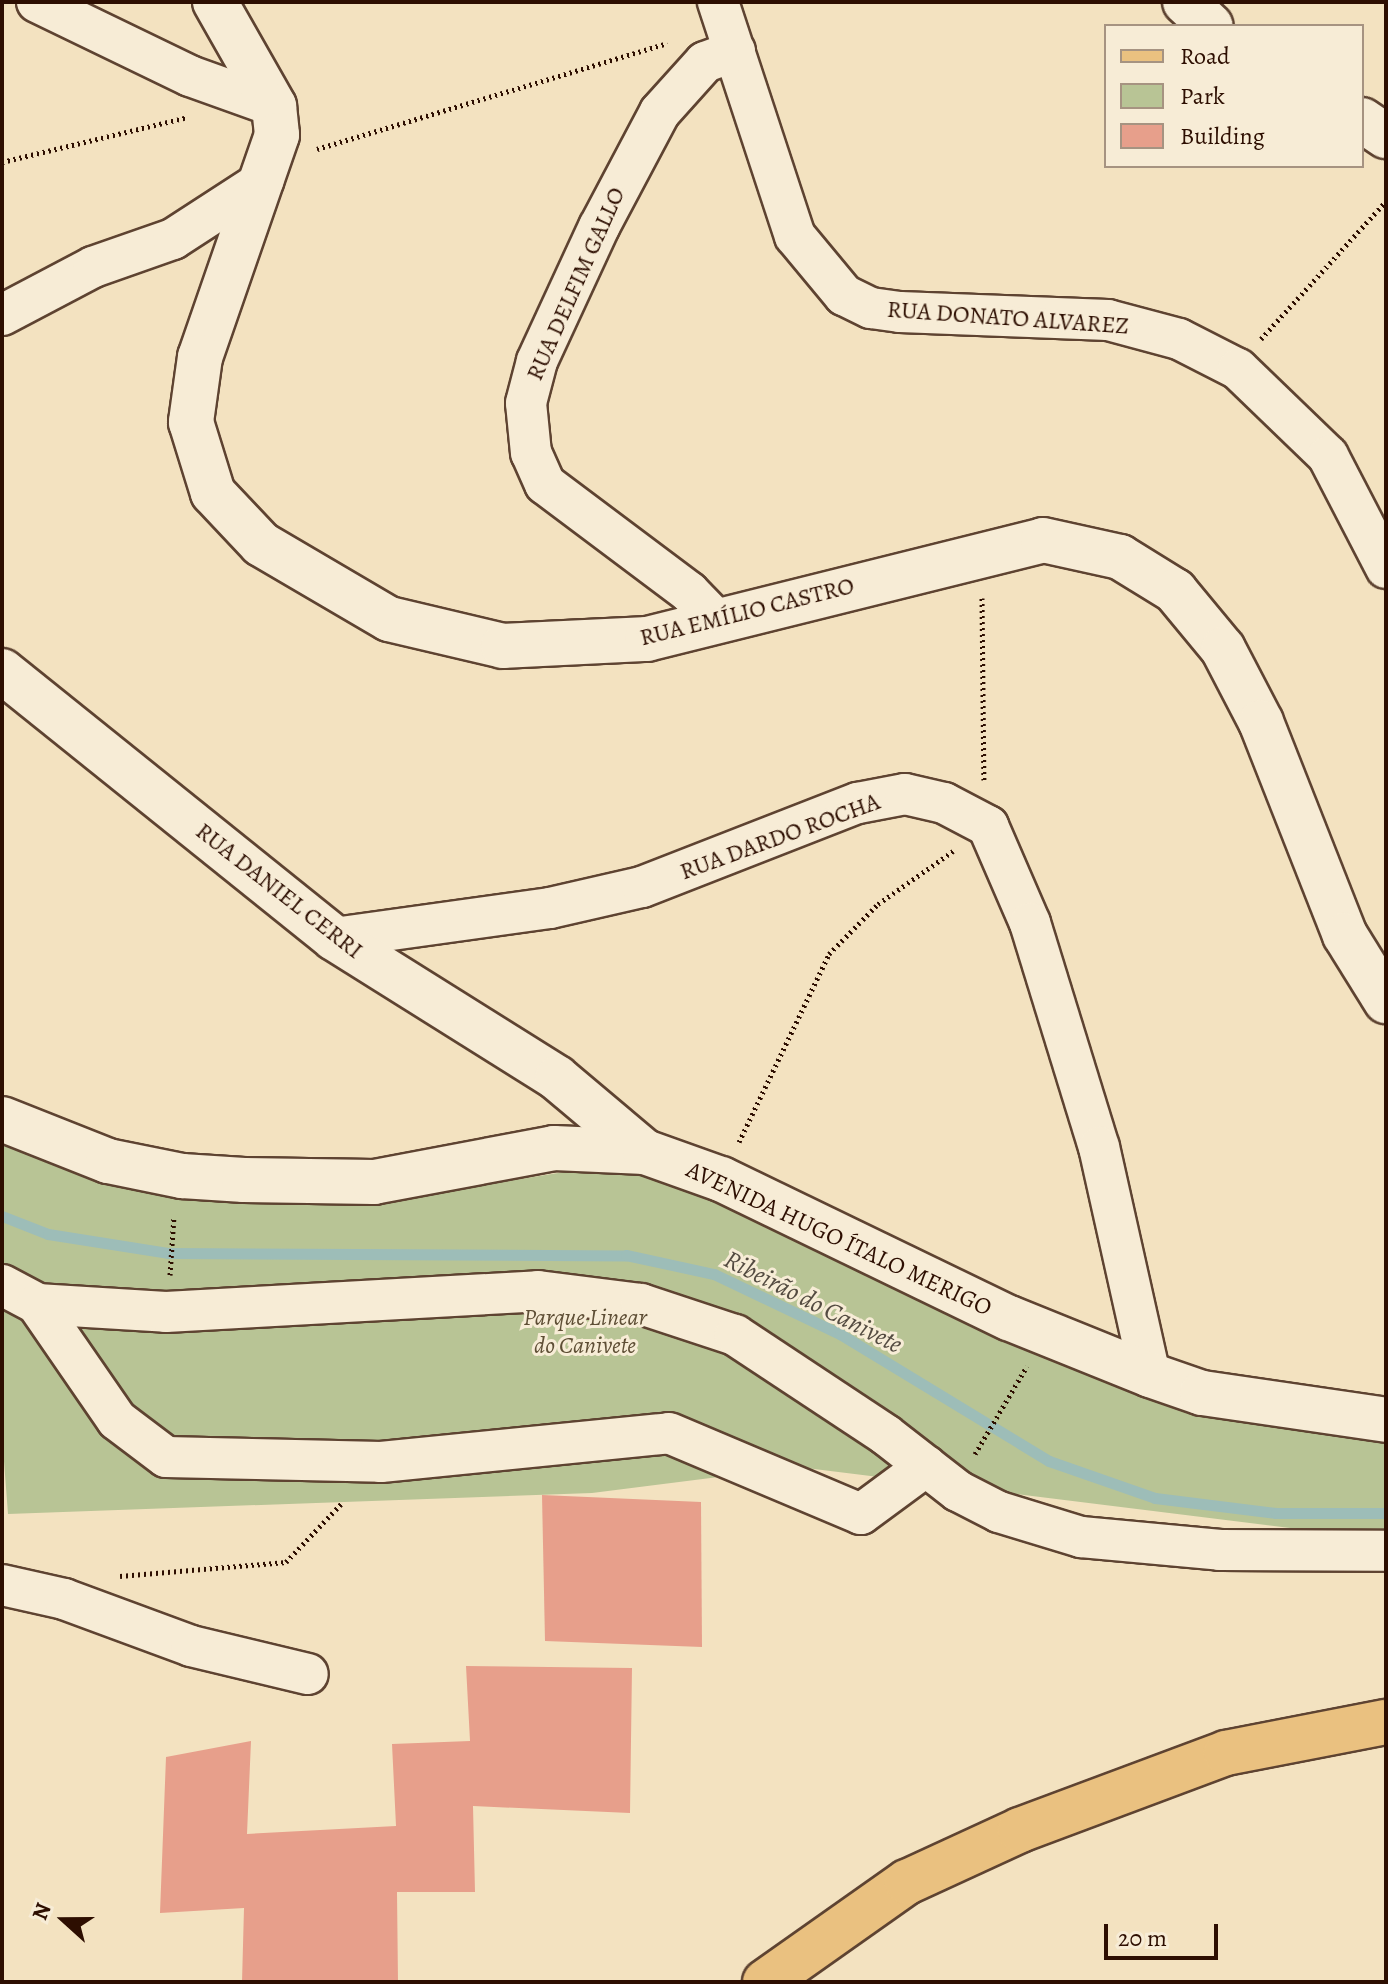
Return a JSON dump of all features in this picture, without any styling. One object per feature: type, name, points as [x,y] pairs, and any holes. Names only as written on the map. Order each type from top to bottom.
[{"type":"main road","points":[[765,1982],[907,1882],[1020,1830],[1226,1753],[1386,1722]]},
{"type":"street","points":[[37,2],[190,76],[274,106]]},
{"type":"street","points":[[2,315],[93,267],[173,239],[264,180],[277,135],[274,106],[215,2]]},
{"type":"street","points":[[1185,2],[1209,24]]},
{"type":"street","name":"RUA DONATO ALVAREZ","points":[[727,25],[748,109],[795,236],[844,295],[871,308],[900,312],[1108,320],[1179,339],[1238,369],[1328,456],[1386,568]]},
{"type":"street","name":"RUA DELFIM GALLO","points":[[718,622],[689,592],[545,484],[531,453],[526,403],[537,361],[660,112],[705,62],[727,25]]},
{"type":"street","points":[[1364,121],[1386,136]]},
{"type":"street","name":"RUA EMÍLIO CASTRO","points":[[264,180],[191,386],[191,422],[213,493],[261,544],[389,619],[503,646],[647,639],[983,551],[1043,540],[1084,545],[1147,570],[1175,591],[1223,649],[1261,722],[1345,935],[1386,1001]]},
{"type":"street","name":"RUA DANIEL CERRI","points":[[2,671],[334,938],[557,1078],[645,1152]]},
{"type":"street","name":"RUA DARDO ROCHA","points":[[334,938],[550,908],[642,887],[858,803],[905,794],[944,803],[988,826]]},
{"type":"street","points":[[988,826],[1030,923],[1099,1147],[1150,1375]]},
{"type":"street","name":"AVENIDA HUGO ÍTALO MERIGO","points":[[2,1119],[108,1161],[182,1176],[244,1180],[374,1182],[554,1148],[645,1152],[721,1179],[1009,1318],[1150,1375],[1202,1393],[1386,1420]]},
{"type":"street","points":[[2,1285],[37,1304],[166,1312],[538,1291],[641,1304],[735,1335],[926,1466],[999,1512],[1081,1537],[1220,1550],[1386,1551]]},
{"type":"street","points":[[37,1304],[117,1420],[166,1457],[381,1462],[669,1433],[861,1514],[926,1466]]},
{"type":"street","points":[[2,1585],[64,1599],[206,1650],[308,1674]]},
{"type":"path","points":[[264,180],[323,147],[727,25]]},
{"type":"path","points":[[2,162],[203,113]]},
{"type":"path","points":[[1238,369],[1386,201]]},
{"type":"path","points":[[721,1179],[829,954],[878,904],[988,826],[983,551]]},
{"type":"path","points":[[170,1280],[173,1223]]},
{"type":"path","points":[[972,1458],[1010,1396]]},
{"type":"path","points":[[116,1576],[286,1562],[381,1462]]},
{"type":"green space","name":"Parque Linear do Canivete","points":[[2,1137],[381,1201],[577,1170],[651,1169],[1012,1335],[1386,1427],[1386,1540],[798,1467],[592,1493],[8,1514],[2,1435]]},
{"type":"building","points":[[542,1495],[701,1502],[702,1647],[545,1641]]},
{"type":"building","points":[[466,1666],[632,1668],[630,1813],[473,1806],[475,1892],[397,1892],[398,1982],[242,1982],[244,1908],[160,1913],[166,1757],[251,1741],[247,1834],[396,1826],[392,1744],[470,1741]]},
{"type":"waterway","name":"Ribeirão do Canivete","points":[[2,1216],[48,1234],[168,1253],[626,1255],[714,1274],[840,1334],[1049,1461],[1155,1498],[1276,1513],[1386,1513]]}]
